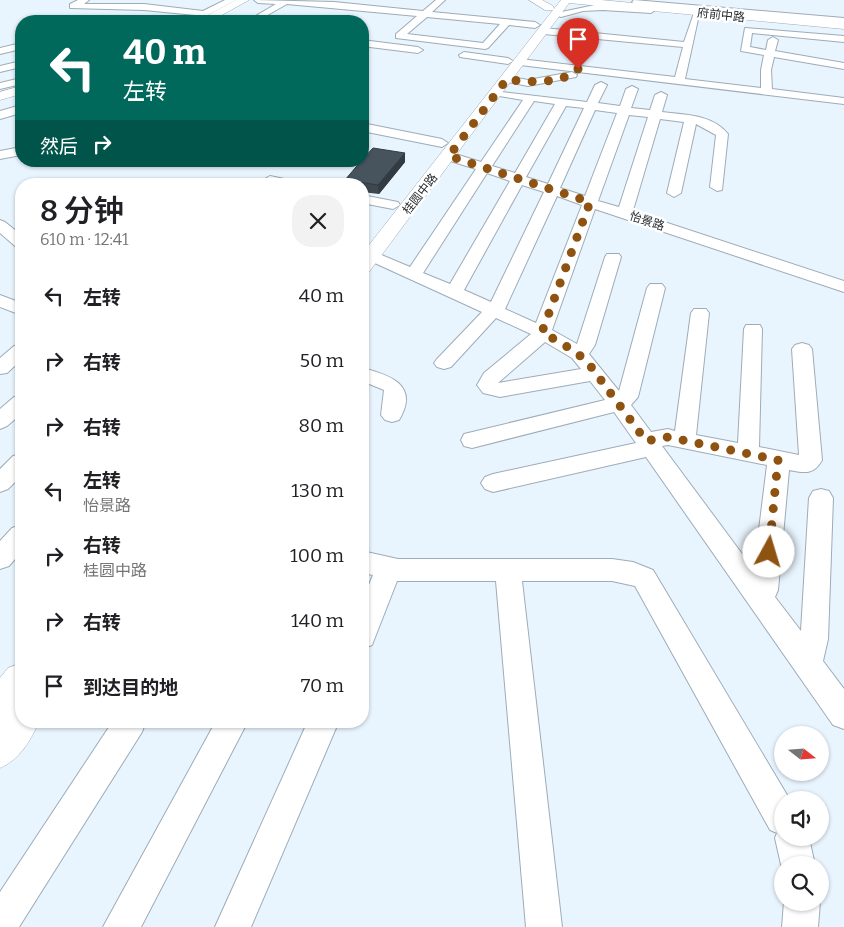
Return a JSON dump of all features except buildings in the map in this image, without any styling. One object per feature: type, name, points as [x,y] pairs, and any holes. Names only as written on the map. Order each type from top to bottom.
[{"type":"main road","points":[[534,0],[554,9],[624,4]]},
{"type":"main road","name":"桂圆中路","points":[[369,252],[442,150],[554,9],[567,0]]},
{"type":"main road","name":"府前中路","points":[[567,0],[652,6],[794,25],[817,19],[844,25]]},
{"type":"main road","name":"府前中路","points":[[592,0],[794,25]]},
{"type":"main road","points":[[217,15],[239,2]]},
{"type":"main road","name":"桂圆中路","points":[[369,250],[393,205],[442,150],[497,93],[507,79],[514,61],[538,46],[539,28]]},
{"type":"main road","points":[[0,91],[15,89]]},
{"type":"main road","points":[[0,96],[15,90]]},
{"type":"main road","points":[[0,707],[15,688]]},
{"type":"main road","points":[[0,749],[15,728]]},
{"type":"street","points":[[85,0],[74,6],[163,9],[198,15]]},
{"type":"street","points":[[163,9],[183,0]]},
{"type":"street","points":[[258,0],[308,4],[338,2],[396,12],[485,20],[539,28],[578,39],[627,44],[650,44],[668,48],[689,40]]},
{"type":"street","points":[[220,15],[263,0]]},
{"type":"street","points":[[382,22],[410,0]]},
{"type":"street","points":[[441,0],[399,36],[485,46],[506,23]]},
{"type":"street","points":[[704,0],[794,25],[840,52]]},
{"type":"street","points":[[207,1],[239,2]]},
{"type":"street","points":[[217,15],[239,2]]},
{"type":"street","points":[[262,15],[284,3]]},
{"type":"street","points":[[170,15],[193,4]]},
{"type":"street","points":[[294,13],[308,4]]},
{"type":"street","points":[[624,4],[625,13],[645,20]]},
{"type":"street","points":[[418,38],[455,6]]},
{"type":"street","points":[[679,81],[697,13]]},
{"type":"street","points":[[817,19],[844,13]]},
{"type":"street","points":[[369,45],[429,51],[462,18]]},
{"type":"street","points":[[464,44],[485,20]]},
{"type":"street","points":[[794,25],[803,72]]},
{"type":"street","points":[[840,52],[801,57],[772,43],[748,30],[746,40],[746,50],[772,43],[794,25],[844,25]]},
{"type":"street","points":[[627,44],[634,30]]},
{"type":"street","points":[[650,44],[660,32],[689,40]]},
{"type":"street","points":[[0,42],[15,42]]},
{"type":"street","points":[[767,86],[771,68],[772,43]]},
{"type":"street","points":[[0,51],[15,44]]},
{"type":"street","points":[[819,73],[835,75],[840,52]]},
{"type":"street","points":[[456,54],[560,67],[616,69],[635,77],[659,74],[679,81],[767,86],[842,101]]},
{"type":"street","points":[[0,60],[15,56]]},
{"type":"street","points":[[560,67],[567,56]]},
{"type":"street","points":[[0,69],[15,65]]},
{"type":"street","points":[[507,79],[533,82],[568,76],[587,67]]},
{"type":"street","points":[[596,374],[500,390],[488,387],[491,378],[538,339],[542,332],[625,110],[635,77]]},
{"type":"street","points":[[444,363],[494,310],[554,190],[601,85]]},
{"type":"street","points":[[0,86],[15,87]]},
{"type":"street","points":[[0,101],[15,92]]},
{"type":"street","points":[[497,93],[691,118],[709,124],[722,134],[717,187]]},
{"type":"street","points":[[622,213],[628,207],[657,114],[661,95]]},
{"type":"street","points":[[414,274],[531,98]]},
{"type":"street","points":[[454,292],[562,102]]},
{"type":"street","points":[[0,115],[15,110]]},
{"type":"street","points":[[674,194],[691,118]]},
{"type":"street","points":[[0,125],[15,123]]},
{"type":"street","name":"怡景路","points":[[369,129],[442,150],[486,168],[844,287]]},
{"type":"street","points":[[0,155],[15,152]]},
{"type":"street","points":[[369,200],[393,205]]},
{"type":"street","points":[[0,225],[12,240]]},
{"type":"street","points":[[369,257],[414,274],[542,332],[579,354],[619,404],[844,714]]},
{"type":"street","points":[[579,354],[586,345],[613,257]]},
{"type":"street","points":[[472,440],[619,404],[628,397],[656,288]]},
{"type":"street","points":[[0,300],[15,307]]},
{"type":"street","points":[[0,322],[15,312]]},
{"type":"street","points":[[685,440],[700,312]]},
{"type":"street","points":[[748,454],[753,328]]},
{"type":"street","points":[[492,483],[648,444],[668,437],[801,466],[811,460],[802,350]]},
{"type":"street","points":[[0,368],[15,355]]},
{"type":"street","points":[[369,376],[390,384],[396,391],[397,398],[392,415]]},
{"type":"street","points":[[0,421],[15,407]]},
{"type":"street","points":[[759,597],[765,590],[778,460]]},
{"type":"street","points":[[0,483],[15,468]]},
{"type":"street","points":[[805,660],[812,653],[814,639],[821,498]]},
{"type":"street","points":[[0,558],[15,542]]},
{"type":"street","points":[[369,564],[389,569],[612,570],[633,573],[644,578],[774,804]]},
{"type":"street","points":[[369,619],[389,569]]},
{"type":"street","points":[[508,570],[544,927]]},
{"type":"street","points":[[0,924],[126,728]]},
{"type":"street","points":[[121,927],[229,728]]},
{"type":"street","points":[[233,927],[321,728]]},
{"type":"street","points":[[800,927],[801,911]]},
{"type":"route","points":[[578,69],[572,75],[533,82],[524,83],[507,79],[449,156],[590,202],[542,332],[562,342],[589,364],[646,441],[658,437],[668,437],[778,460],[769,552]]}]
